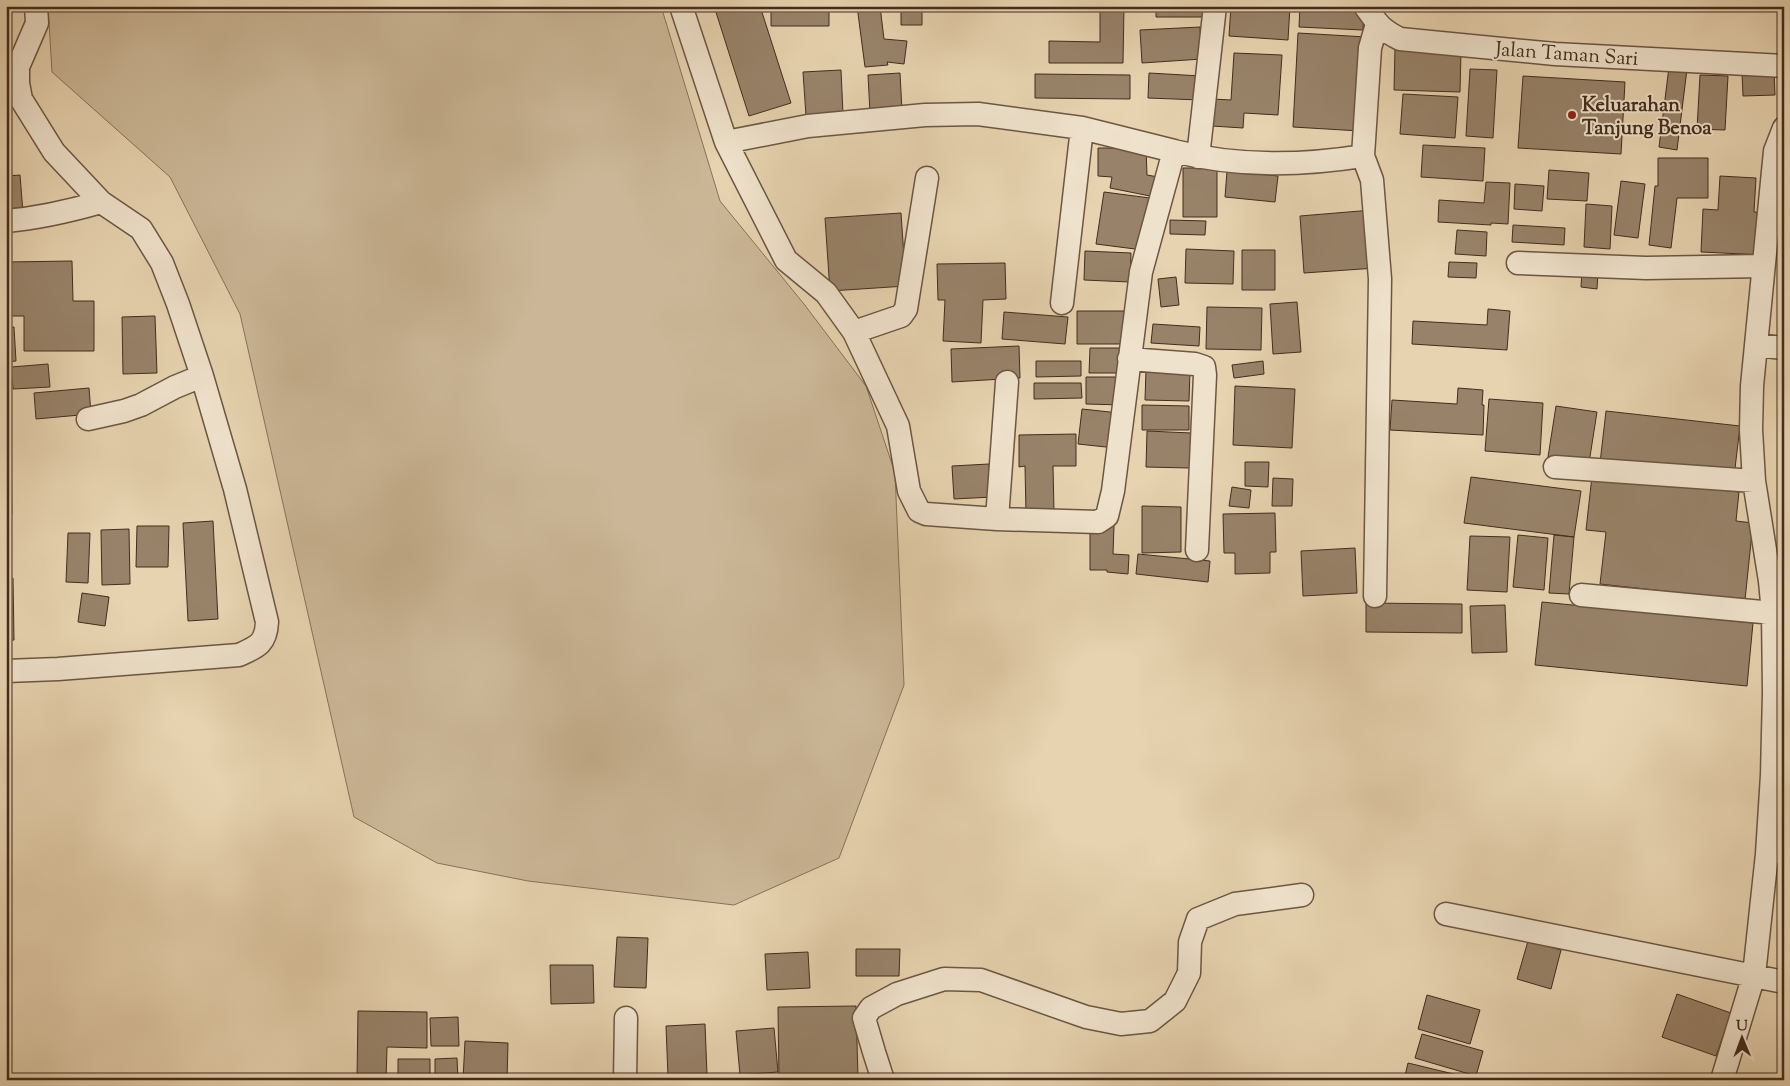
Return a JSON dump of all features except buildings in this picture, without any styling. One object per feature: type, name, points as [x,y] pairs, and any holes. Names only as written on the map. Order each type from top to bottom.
[{"type":"street","points":[[6,671],[58,669],[239,655],[260,645],[266,633],[267,622],[235,488],[202,376],[162,263],[140,229],[102,202],[54,152],[21,99],[18,67],[37,23],[36,6]]},
{"type":"street","points":[[681,6],[726,142],[786,260],[826,293],[854,332],[898,426],[909,491],[918,511],[926,514],[997,519],[1098,522],[1107,516],[1113,491],[1141,272],[1174,151]]},
{"type":"street","points":[[1198,157],[1215,6]]},
{"type":"street","points":[[1371,15],[1363,156],[1372,180],[1380,279],[1375,596]]},
{"type":"street","name":"Jalan Taman Sari","points":[[1371,15],[1387,32],[1400,39],[1555,54],[1784,66]]},
{"type":"street","points":[[726,142],[808,126],[925,115],[978,114],[1082,128],[1198,157],[1257,164],[1329,161],[1363,156]]},
{"type":"street","points":[[1062,303],[1082,128]]},
{"type":"street","points":[[1722,1080],[1754,975],[1775,857],[1778,777],[1773,613],[1777,582],[1754,481],[1751,430],[1752,386],[1763,266],[1784,128]]},
{"type":"street","points":[[854,332],[901,316],[906,309],[927,178]]},
{"type":"street","points":[[6,221],[52,215],[102,202]]},
{"type":"street","points":[[1518,263],[1646,268],[1763,266]]},
{"type":"street","points":[[1756,345],[1784,348]]},
{"type":"street","points":[[1130,359],[1195,364],[1204,367],[1197,550]]},
{"type":"street","points":[[88,419],[141,405],[175,387],[202,376]]},
{"type":"street","points":[[997,519],[1007,382]]},
{"type":"street","points":[[1554,467],[1754,481]]},
{"type":"street","points":[[1581,595],[1773,613]]},
{"type":"street","points":[[884,1080],[864,1018],[871,1008],[897,994],[944,979],[981,980],[1086,1017],[1121,1024],[1150,1021],[1174,1001],[1189,973],[1190,942],[1198,919],[1235,904],[1302,895]]},
{"type":"street","points":[[1446,914],[1784,982]]},
{"type":"street","points":[[625,1080],[626,1018]]},
{"type":"shaded area","points":[[48,6],[661,6],[720,201],[804,304],[866,386],[895,473],[904,685],[839,858],[734,905],[528,881],[437,863],[354,817],[240,314],[170,177],[52,72]]},
{"type":"place","name":"Keluarahan Tanjung Benoa","points":[[1572,115]]}]
